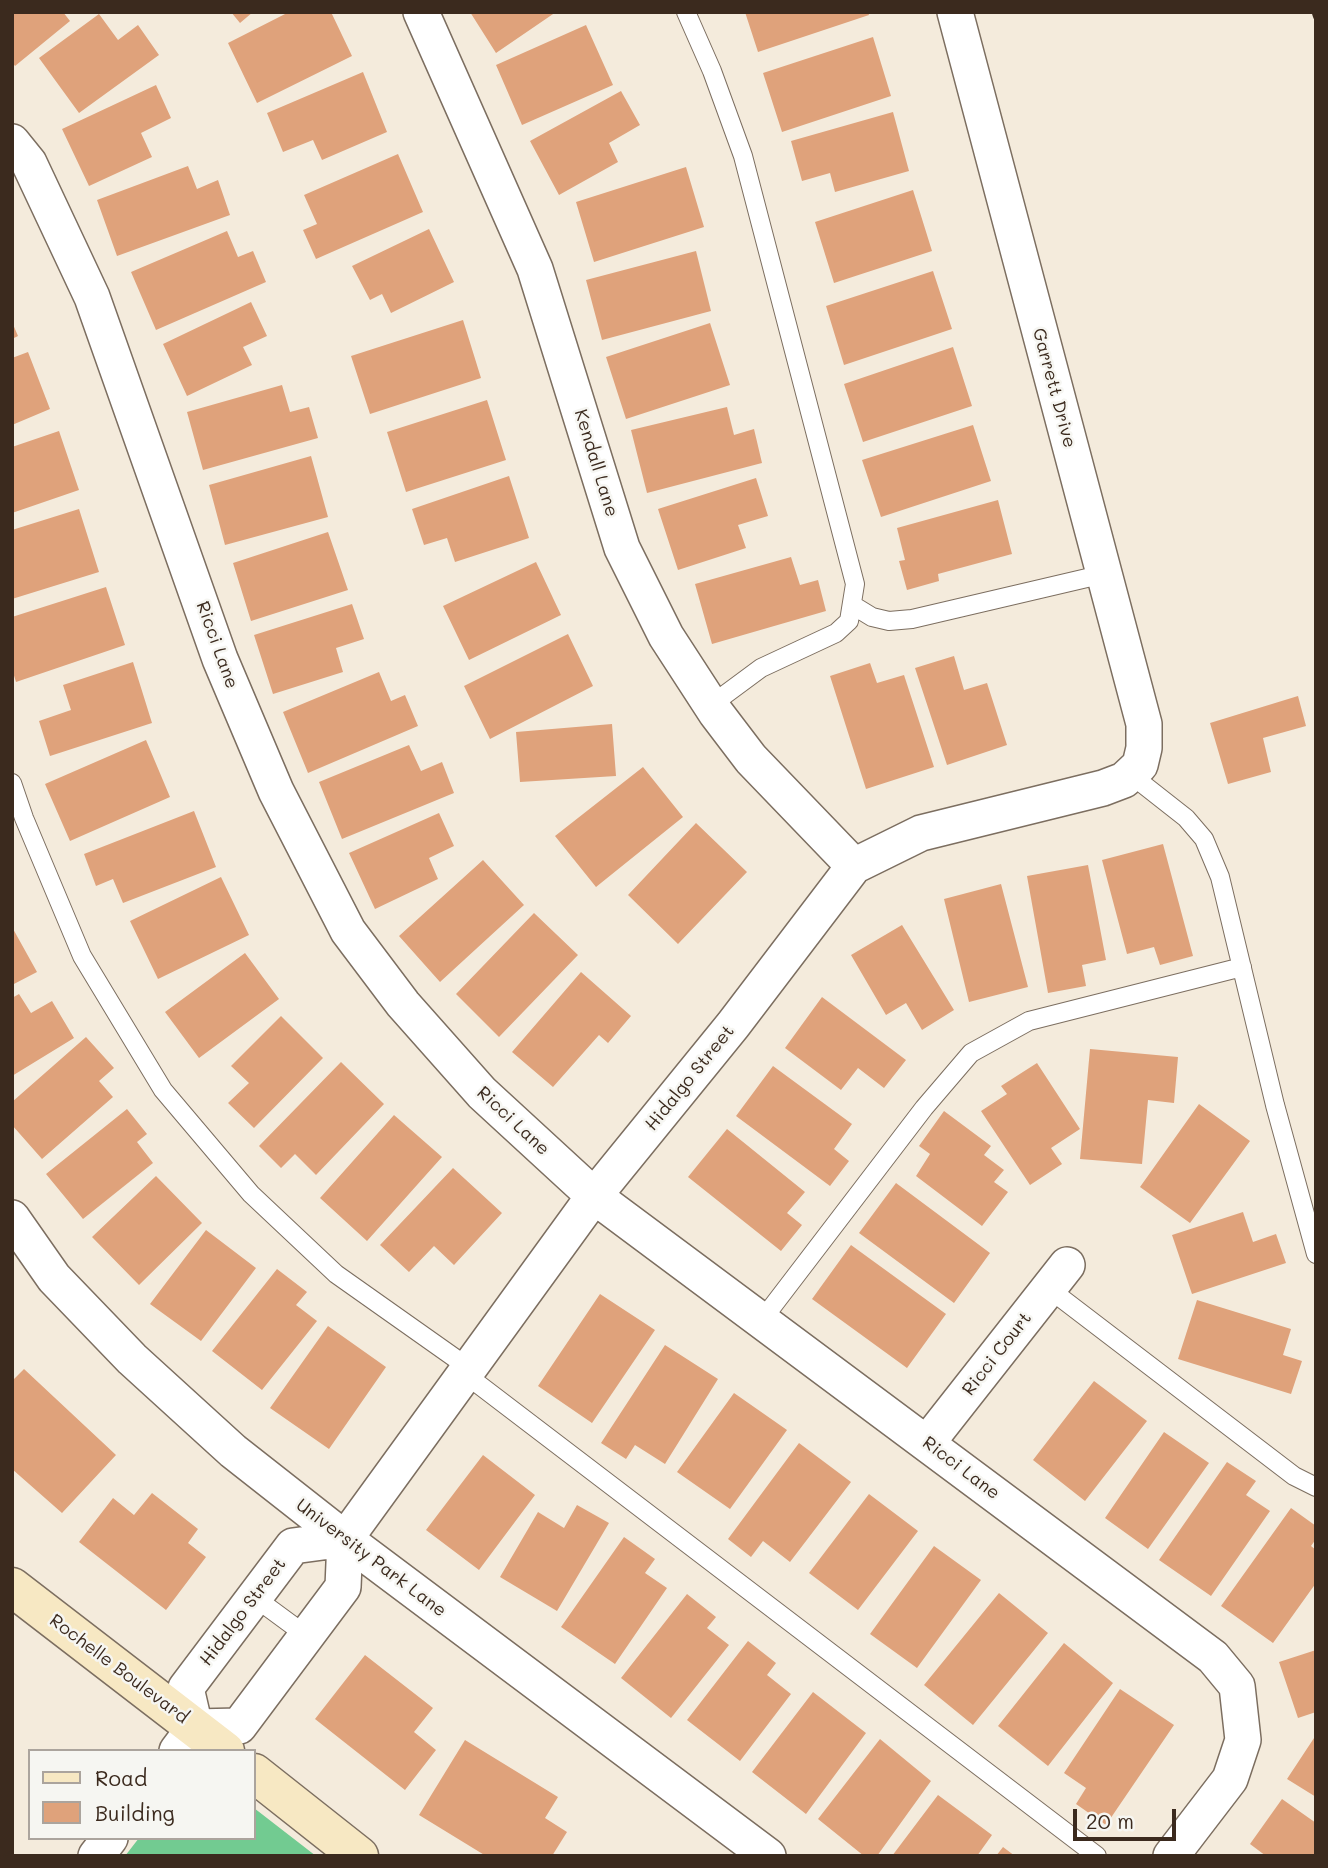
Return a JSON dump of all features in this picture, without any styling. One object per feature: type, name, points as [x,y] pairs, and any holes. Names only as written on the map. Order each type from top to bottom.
[{"type":"main road","name":"Rochelle Boulevard","points":[[12,1587],[186,1739],[218,1749]]},
{"type":"main road","points":[[256,1775],[359,1856]]},
{"type":"street","name":"Kendall Lane","points":[[421,12],[535,269],[622,548],[666,636],[711,705],[751,759],[854,866]]},
{"type":"street","name":"Garrett Drive","points":[[955,12],[1143,724],[1144,748],[1135,769]]},
{"type":"street","name":"Ricci Lane","points":[[12,142],[29,163],[92,297],[220,659],[276,792],[348,931],[403,1004],[482,1093],[594,1196],[1213,1657],[1237,1686],[1243,1740],[1230,1779],[1171,1856]]},
{"type":"street","name":"Hidalgo Street","points":[[186,1739],[186,1688],[293,1546],[345,1539],[594,1196],[733,1025],[854,866],[920,832],[1103,788],[1124,780],[1135,769]]},
{"type":"street","name":"University Park Lane","points":[[12,1218],[54,1278],[132,1359],[233,1451],[345,1539],[768,1856]]},
{"type":"street","name":"Ricci Court","points":[[927,1443],[1058,1276]]},
{"type":"street","points":[[186,1739],[239,1726],[343,1587],[345,1539]]},
{"type":"street","points":[[96,1856],[108,1840]]},
{"type":"lane","points":[[686,12],[704,53],[746,169],[851,571],[854,606],[849,621],[836,633],[761,668],[711,705]]},
{"type":"lane","points":[[700,12],[704,53]]},
{"type":"lane","points":[[854,606],[872,617],[889,621],[912,619],[1104,574]]},
{"type":"lane","points":[[1135,769],[1204,839],[1220,877],[1316,1254]]},
{"type":"lane","points":[[12,783],[82,956],[163,1090],[251,1195],[336,1275],[467,1371],[1097,1856]]},
{"type":"lane","points":[[762,1320],[924,1108],[971,1053],[1029,1021],[1242,967]]},
{"type":"lane","points":[[1058,1276],[1294,1476],[1316,1487]]},
{"type":"lane","points":[[254,1597],[307,1636]]},
{"type":"green space","points":[[256,1810],[316,1856],[125,1856],[137,1840],[256,1840]]},
{"type":"building","points":[[12,12],[63,12],[70,21],[15,66],[12,62]]},
{"type":"building","points":[[231,12],[253,12],[240,23]]},
{"type":"building","points":[[289,12],[331,12],[352,56],[257,103],[228,43]]},
{"type":"building","points":[[470,12],[556,12],[496,53]]},
{"type":"building","points":[[745,12],[868,12],[869,15],[758,52]]},
{"type":"building","points":[[99,14],[118,40],[138,25],[159,55],[79,113],[39,58]]},
{"type":"building","points":[[586,25],[613,85],[522,125],[496,65]]},
{"type":"building","points":[[873,37],[891,96],[782,132],[763,73]]},
{"type":"building","points":[[363,72],[387,132],[322,160],[313,140],[283,152],[267,113]]},
{"type":"building","points":[[156,85],[171,118],[141,133],[152,157],[89,186],[62,129]]},
{"type":"building","points":[[621,91],[640,125],[609,143],[618,162],[559,195],[530,141]]},
{"type":"building","points":[[893,112],[909,171],[835,192],[830,173],[802,181],[791,141]]},
{"type":"building","points":[[398,154],[423,212],[316,259],[303,230],[317,224],[304,195]]},
{"type":"building","points":[[188,166],[197,189],[218,180],[230,215],[117,256],[97,200]]},
{"type":"building","points":[[686,167],[704,227],[594,262],[576,202]]},
{"type":"building","points":[[913,190],[932,251],[834,283],[815,222]]},
{"type":"building","points":[[429,229],[454,282],[391,313],[382,294],[370,300],[352,266]]},
{"type":"building","points":[[227,231],[238,257],[253,251],[266,282],[156,330],[131,272]]},
{"type":"building","points":[[696,251],[711,311],[602,340],[586,280]]},
{"type":"building","points":[[933,271],[952,329],[844,365],[826,306]]},
{"type":"building","points":[[251,302],[267,336],[243,347],[252,365],[187,396],[163,344]]},
{"type":"building","points":[[463,320],[481,378],[370,414],[351,356]]},
{"type":"building","points":[[12,322],[18,336],[12,339]]},
{"type":"building","points":[[710,323],[730,385],[626,419],[606,357]]},
{"type":"building","points":[[953,347],[972,406],[863,442],[844,384]]},
{"type":"building","points":[[28,352],[50,409],[12,425],[12,358]]},
{"type":"building","points":[[282,385],[290,412],[309,407],[318,438],[203,470],[187,412]]},
{"type":"building","points":[[487,400],[506,460],[406,492],[387,432]]},
{"type":"building","points":[[727,407],[734,435],[754,429],[762,463],[647,493],[631,430]]},
{"type":"building","points":[[973,425],[991,481],[881,517],[862,460]]},
{"type":"building","points":[[59,431],[79,490],[12,513],[12,447]]},
{"type":"building","points":[[311,456],[328,517],[225,545],[209,485]]},
{"type":"building","points":[[509,476],[529,538],[455,562],[447,538],[424,545],[412,509]]},
{"type":"building","points":[[756,478],[768,516],[738,525],[746,548],[678,570],[658,509]]},
{"type":"building","points":[[998,500],[1012,554],[938,574],[939,581],[907,590],[899,561],[905,560],[897,528]]},
{"type":"building","points":[[79,509],[99,572],[12,599],[12,530]]},
{"type":"building","points":[[328,532],[348,590],[251,621],[233,563]]},
{"type":"building","points":[[791,557],[800,585],[818,580],[826,611],[712,644],[695,584]]},
{"type":"building","points":[[536,562],[561,615],[469,660],[443,606]]},
{"type":"building","points":[[106,587],[125,645],[16,682],[12,669],[12,617]]},
{"type":"building","points":[[352,604],[364,639],[336,648],[343,672],[273,694],[254,635]]},
{"type":"building","points":[[568,634],[593,686],[490,739],[464,686]]},
{"type":"building","points":[[954,656],[964,690],[987,683],[1007,745],[947,765],[915,668]]},
{"type":"building","points":[[133,662],[152,723],[50,756],[39,721],[71,710],[63,685]]},
{"type":"building","points":[[870,663],[877,683],[904,675],[934,767],[866,789],[830,676]]},
{"type":"building","points":[[379,672],[391,701],[405,695],[418,726],[308,773],[283,712]]},
{"type":"building","points":[[1298,696],[1306,726],[1263,738],[1271,772],[1228,784],[1210,723]]},
{"type":"building","points":[[612,724],[616,776],[520,782],[516,732]]},
{"type":"building","points":[[146,740],[170,797],[70,841],[45,784]]},
{"type":"building","points":[[409,745],[421,771],[442,762],[454,793],[342,839],[319,782]]},
{"type":"building","points":[[643,767],[683,817],[596,887],[555,836]]},
{"type":"building","points":[[194,811],[216,867],[123,903],[113,879],[96,886],[84,854]]},
{"type":"building","points":[[439,813],[454,846],[429,858],[438,879],[375,909],[349,853]]},
{"type":"building","points":[[696,823],[747,872],[678,944],[628,895]]},
{"type":"building","points":[[1163,844],[1193,956],[1160,965],[1154,947],[1127,954],[1102,860]]},
{"type":"building","points":[[483,860],[524,905],[440,982],[399,936]]},
{"type":"building","points":[[1088,865],[1106,960],[1082,965],[1086,986],[1048,993],[1027,876]]},
{"type":"building","points":[[221,877],[249,935],[158,979],[130,921]]},
{"type":"building","points":[[1001,884],[1028,987],[969,1002],[944,899]]},
{"type":"building","points":[[534,913],[578,955],[499,1037],[456,994]]},
{"type":"building","points":[[902,925],[954,1010],[922,1030],[906,1003],[886,1015],[851,955]]},
{"type":"building","points":[[12,927],[37,972],[12,985]]},
{"type":"building","points":[[245,953],[279,999],[199,1058],[165,1012]]},
{"type":"building","points":[[581,972],[631,1016],[608,1043],[599,1035],[553,1087],[512,1052]]},
{"type":"building","points":[[19,994],[31,1013],[52,1001],[74,1038],[12,1076],[12,998]]},
{"type":"building","points":[[822,997],[906,1060],[884,1088],[858,1068],[841,1090],[785,1048]]},
{"type":"building","points":[[281,1016],[323,1058],[254,1128],[228,1103],[249,1083],[231,1066]]},
{"type":"building","points":[[86,1037],[114,1068],[99,1081],[113,1097],[42,1159],[12,1125],[12,1102]]},
{"type":"building","points":[[1090,1049],[1178,1057],[1174,1103],[1148,1100],[1142,1164],[1080,1159]]},
{"type":"building","points":[[341,1062],[384,1104],[316,1175],[295,1154],[281,1168],[259,1146]]},
{"type":"building","points":[[1037,1063],[1080,1129],[1051,1148],[1062,1164],[1030,1185],[981,1111],[1007,1094],[1001,1086]]},
{"type":"building","points":[[773,1066],[852,1124],[834,1149],[849,1161],[830,1186],[736,1116]]},
{"type":"building","points":[[1199,1104],[1250,1141],[1190,1223],[1140,1187]]},
{"type":"building","points":[[127,1109],[147,1134],[137,1142],[153,1163],[83,1219],[46,1174]]},
{"type":"building","points":[[944,1111],[991,1146],[984,1155],[1004,1170],[994,1182],[1008,1192],[982,1226],[916,1176],[930,1154],[919,1146]]},
{"type":"building","points":[[394,1115],[442,1157],[367,1241],[320,1198]]},
{"type":"building","points":[[727,1129],[805,1192],[787,1213],[802,1225],[781,1251],[688,1177]]},
{"type":"building","points":[[453,1168],[502,1213],[454,1265],[434,1246],[409,1272],[380,1245]]},
{"type":"building","points":[[156,1176],[202,1223],[139,1285],[92,1237]]},
{"type":"building","points":[[896,1183],[990,1253],[954,1303],[859,1233]]},
{"type":"building","points":[[1243,1212],[1253,1242],[1276,1234],[1286,1263],[1192,1294],[1172,1235]]},
{"type":"building","points":[[206,1230],[256,1268],[201,1341],[150,1304]]},
{"type":"building","points":[[851,1245],[946,1314],[907,1368],[812,1299]]},
{"type":"building","points":[[277,1269],[307,1292],[296,1305],[317,1321],[262,1390],[212,1351]]},
{"type":"building","points":[[600,1294],[655,1330],[592,1423],[538,1386]]},
{"type":"building","points":[[1197,1300],[1291,1329],[1283,1355],[1302,1361],[1291,1394],[1178,1359]]},
{"type":"building","points":[[328,1326],[386,1367],[329,1449],[270,1408]]},
{"type":"building","points":[[665,1345],[718,1379],[665,1464],[635,1445],[626,1459],[601,1443]]},
{"type":"building","points":[[24,1369],[116,1455],[62,1513],[12,1469],[12,1381]]},
{"type":"building","points":[[1094,1381],[1147,1421],[1085,1501],[1033,1460]]},
{"type":"building","points":[[734,1393],[787,1430],[730,1509],[677,1472]]},
{"type":"building","points":[[1164,1432],[1209,1463],[1148,1549],[1105,1518]]},
{"type":"building","points":[[799,1443],[851,1482],[790,1562],[763,1541],[751,1557],[728,1539]]},
{"type":"building","points":[[483,1455],[535,1495],[479,1570],[426,1530]]},
{"type":"building","points":[[1227,1462],[1256,1481],[1246,1495],[1270,1511],[1211,1596],[1159,1560]]},
{"type":"building","points":[[152,1493],[198,1529],[188,1543],[206,1557],[166,1610],[79,1542],[113,1498],[134,1515]]},
{"type":"building","points":[[869,1494],[918,1531],[858,1610],[809,1573]]},
{"type":"building","points":[[577,1505],[609,1523],[557,1611],[500,1577],[538,1512],[564,1528]]},
{"type":"building","points":[[1291,1508],[1316,1526],[1316,1539],[1311,1546],[1316,1550],[1316,1583],[1273,1643],[1221,1606]]},
{"type":"building","points":[[624,1537],[655,1559],[645,1573],[667,1588],[615,1664],[561,1627]]},
{"type":"building","points":[[934,1546],[981,1580],[917,1668],[870,1634]]},
{"type":"building","points":[[999,1593],[1048,1633],[973,1725],[924,1685]]},
{"type":"building","points":[[687,1594],[716,1617],[707,1628],[729,1645],[671,1718],[621,1678]]},
{"type":"building","points":[[748,1641],[776,1663],[767,1675],[791,1694],[740,1761],[687,1720]]},
{"type":"building","points":[[1064,1643],[1113,1683],[1048,1766],[998,1726]]},
{"type":"building","points":[[1316,1650],[1316,1712],[1298,1718],[1279,1662]]},
{"type":"building","points":[[365,1655],[433,1708],[414,1732],[436,1750],[405,1790],[315,1719]]},
{"type":"building","points":[[1120,1689],[1174,1725],[1106,1825],[1076,1804],[1086,1788],[1064,1773]]},
{"type":"building","points":[[813,1692],[866,1733],[806,1814],[752,1772]]},
{"type":"building","points":[[1316,1735],[1316,1797],[1287,1779]]},
{"type":"building","points":[[880,1739],[931,1781],[877,1856],[864,1856],[818,1819]]},
{"type":"building","points":[[465,1740],[558,1797],[545,1818],[567,1832],[552,1856],[486,1856],[419,1815]]},
{"type":"building","points":[[938,1795],[992,1835],[977,1856],[892,1856]]},
{"type":"building","points":[[1282,1799],[1316,1823],[1316,1856],[1266,1856],[1250,1844]]},
{"type":"building","points":[[1003,1847],[1015,1856],[996,1856]]},
{"type":"railway","points":[[1314,12],[1316,18]]}]
